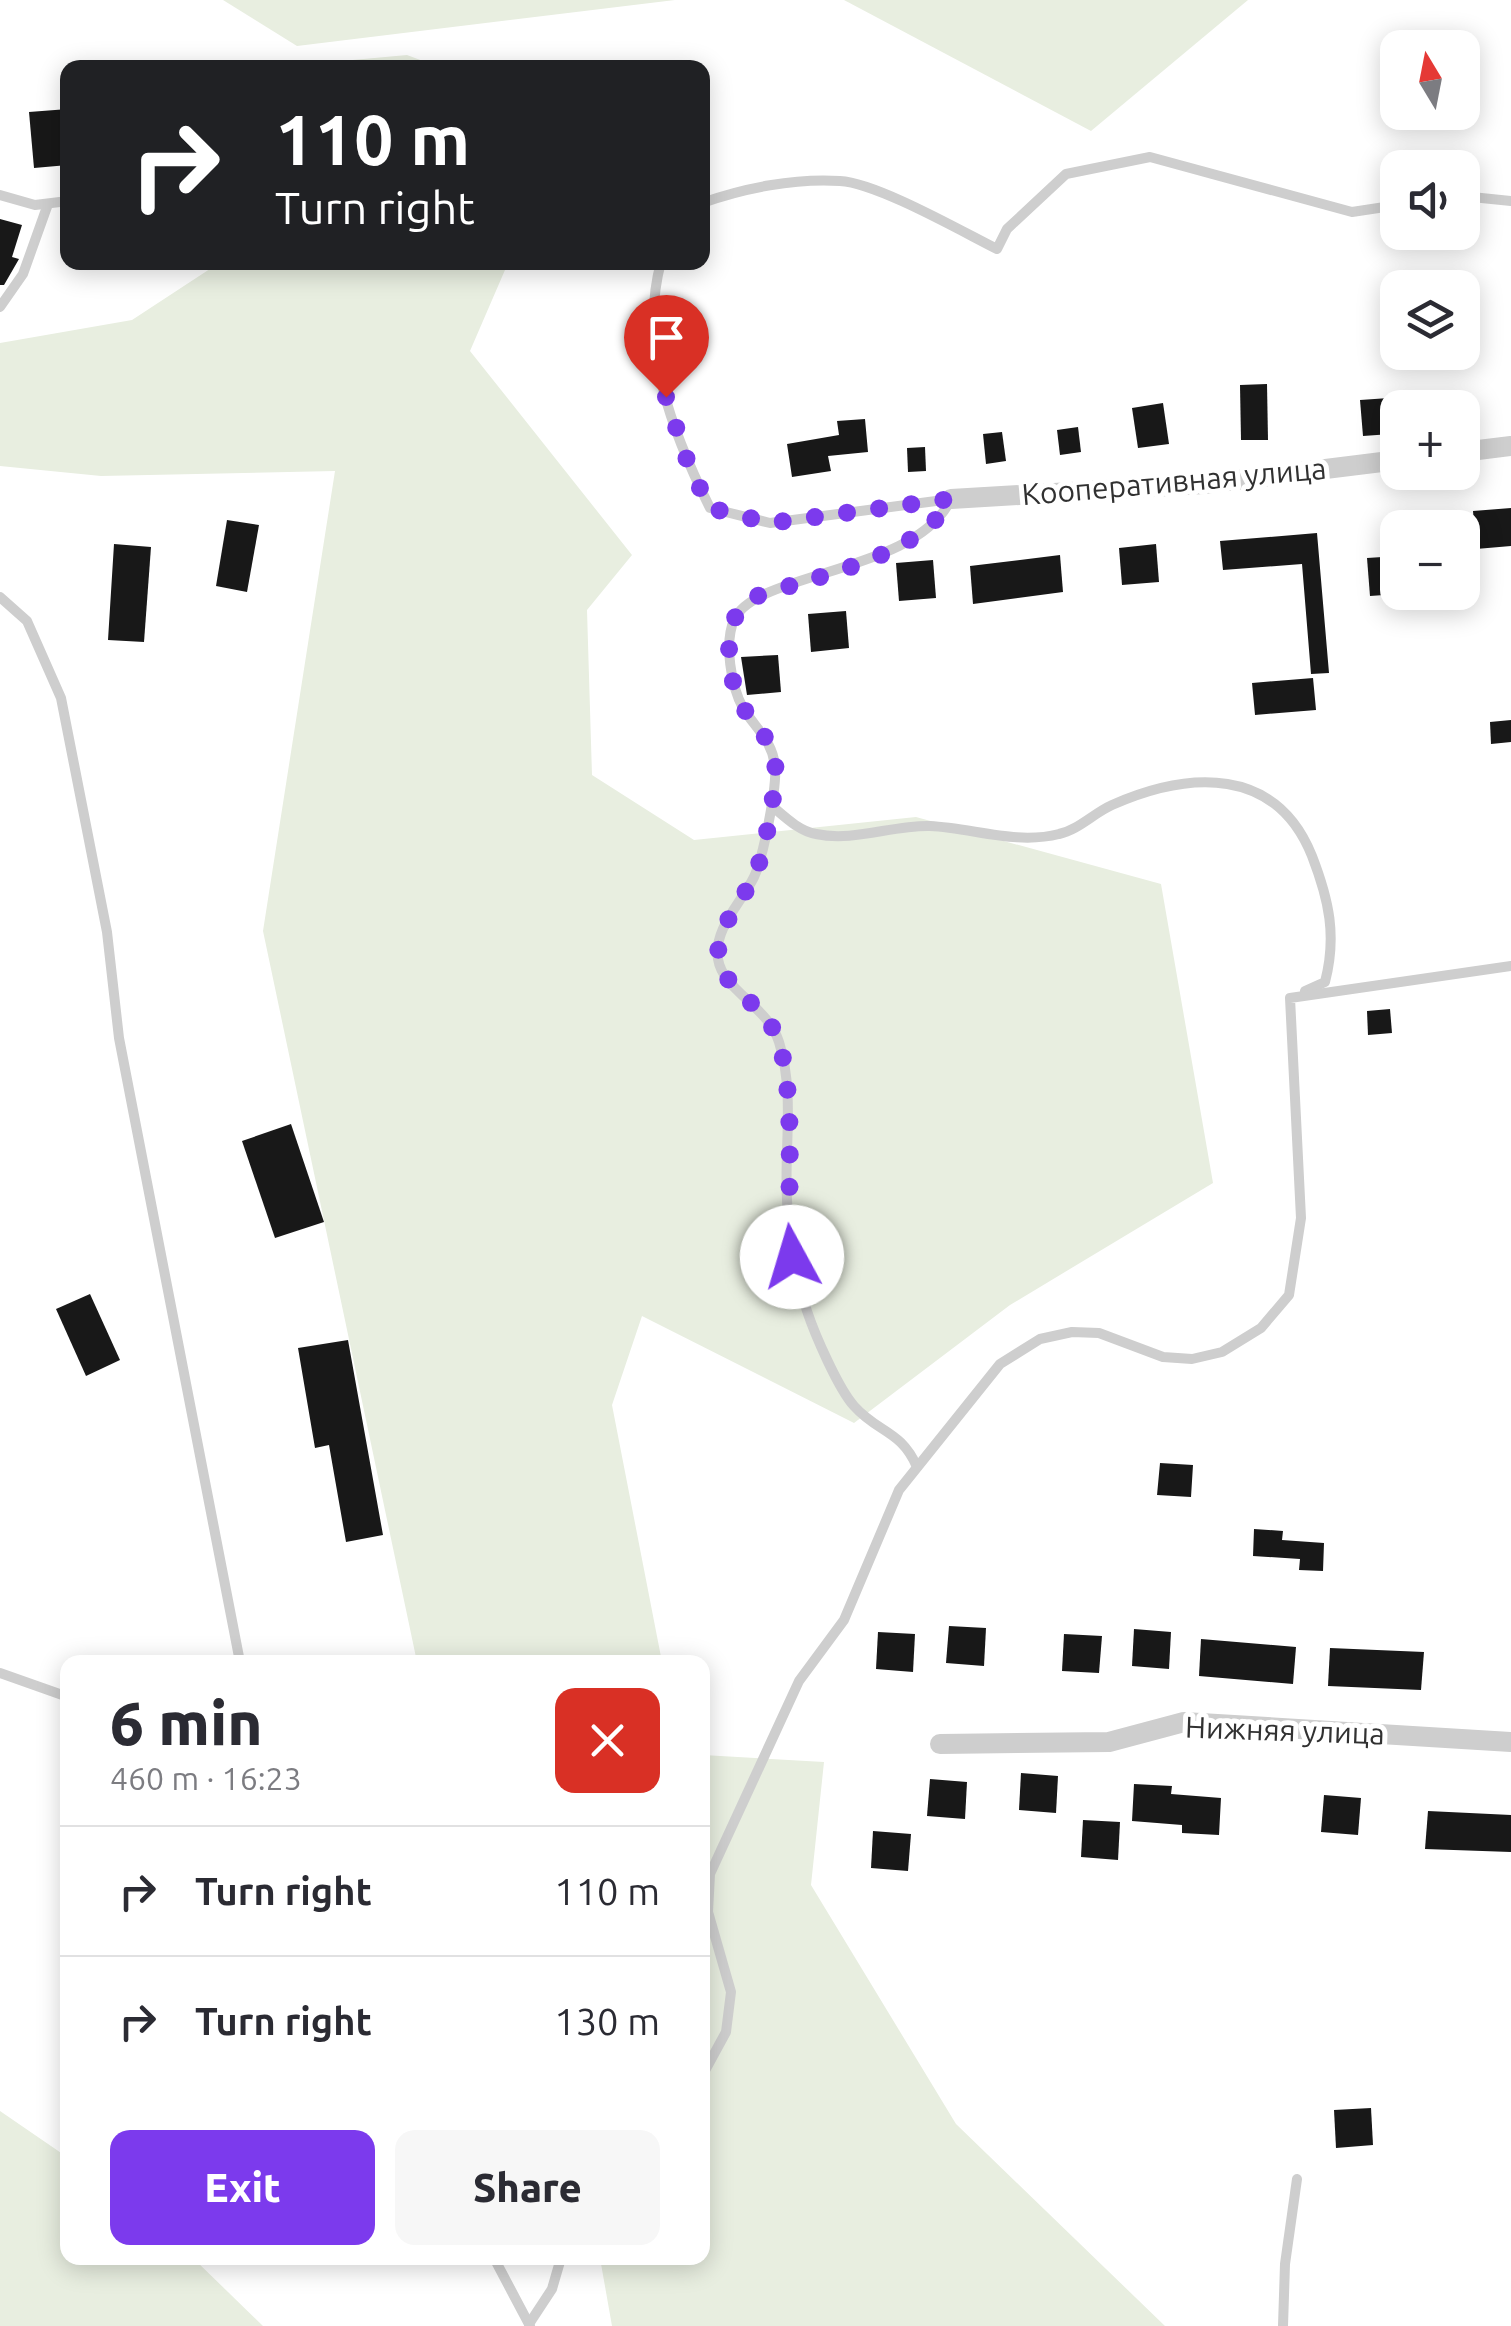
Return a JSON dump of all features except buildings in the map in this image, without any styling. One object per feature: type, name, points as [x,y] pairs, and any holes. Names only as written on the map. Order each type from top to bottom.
[{"type":"street","points":[[1480,450],[1511,446]]},
{"type":"street","name":"Кооперативная улица","points":[[950,499],[1204,484],[1380,462]]},
{"type":"street","name":"Нижняя улица","points":[[940,1744],[1109,1742],[1184,1722],[1511,1742]]},
{"type":"lane","points":[[710,200],[740,189],[842,180],[913,207],[997,249],[1007,229],[1066,174],[1150,157],[1352,212],[1380,208]]},
{"type":"lane","points":[[0,194],[35,205],[60,203]]},
{"type":"lane","points":[[1480,198],[1511,201]]},
{"type":"lane","points":[[0,307],[23,274],[48,204]]},
{"type":"lane","points":[[661,270],[655,362],[689,466],[710,508],[770,523],[950,499]]},
{"type":"lane","points":[[918,1467],[908,1446],[850,1403],[808,1314],[792,1257],[787,1200],[788,1095],[779,1042],[766,1013],[726,979],[717,958],[726,926],[762,856],[776,781],[770,742],[743,707],[735,686],[730,646],[732,622],[742,606],[926,532],[942,518],[950,499]]},
{"type":"lane","points":[[0,597],[27,621],[60,698],[106,932],[119,1038],[239,1655]]},
{"type":"lane","points":[[772,806],[811,834],[825,836],[929,826],[1037,838],[1063,834],[1107,807],[1170,786],[1207,782],[1251,790],[1267,796],[1292,819],[1310,851],[1332,923],[1333,952],[1325,982],[1290,998]]},
{"type":"lane","points":[[1290,998],[1511,966]]},
{"type":"lane","points":[[710,1874],[800,1680],[844,1620],[899,1490],[1000,1364],[1040,1340],[1072,1332],[1098,1333],[1162,1357],[1192,1359],[1222,1352],[1260,1328],[1289,1295],[1301,1218],[1290,998]]},
{"type":"lane","points":[[0,1673],[60,1694]]},
{"type":"lane","points":[[710,1919],[731,1992],[726,2032],[710,2061]]},
{"type":"lane","points":[[1284,2326],[1285,2264],[1297,2179]]},
{"type":"lane","points":[[498,2265],[529,2325],[552,2289],[560,2265]]},
{"type":"shaded area","points":[[223,0],[675,0],[297,46]]},
{"type":"shaded area","points":[[844,0],[1248,0],[1091,131]]},
{"type":"shaded area","points":[[407,55],[420,60],[353,60]]},
{"type":"shaded area","points":[[208,270],[505,270],[470,351],[632,555],[587,610],[592,775],[694,840],[916,817],[1161,884],[1213,1183],[1010,1305],[854,1423],[642,1316],[612,1405],[661,1655],[416,1655],[263,931],[335,471],[101,476],[0,466],[0,343],[132,320]]},
{"type":"shaded area","points":[[710,1755],[824,1762],[811,1885],[956,2124],[1165,2326],[612,2326],[601,2265],[710,2265]]},
{"type":"shaded area","points":[[0,2111],[60,2152],[60,2265],[200,2265],[263,2326],[0,2326]]},
{"type":"route","points":[[666,397],[689,466],[710,508],[770,523],[950,499],[942,518],[926,532],[822,577],[760,594],[742,606],[732,622],[730,646],[735,686],[743,707],[770,742],[776,781],[764,825],[762,856],[754,878],[730,914],[717,958],[726,979],[766,1013],[779,1042],[788,1095],[787,1200],[792,1257]]}]
